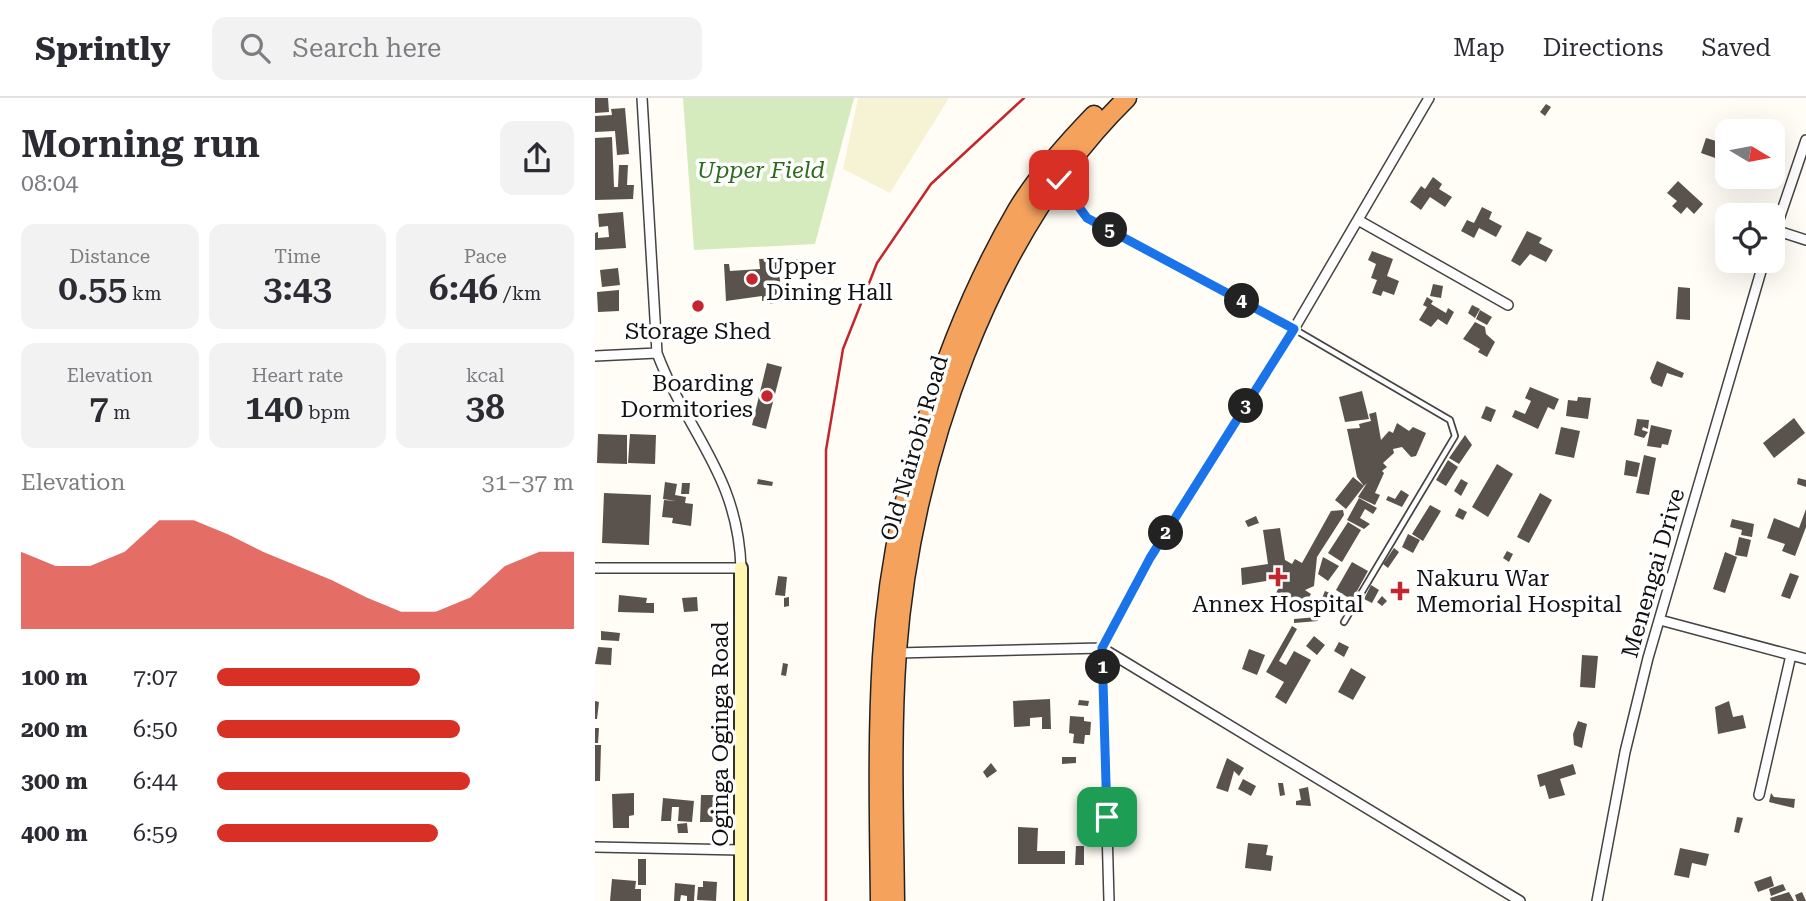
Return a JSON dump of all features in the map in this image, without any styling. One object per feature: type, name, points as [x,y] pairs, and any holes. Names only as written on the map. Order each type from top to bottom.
[{"type":"highway","name":"Old Nairobi Road","points":[[880,901],[882,656],[895,554],[928,421],[976,294],[1018,208],[1051,163],[1110,98]]},
{"type":"highway","name":"Old Nairobi Road","points":[[895,901],[897,653],[917,514],[964,360],[1004,270],[1059,180],[1092,134],[1127,98]]},
{"type":"street","points":[[595,568],[740,568],[738,528],[725,487],[694,422],[667,379],[657,353],[642,98]]},
{"type":"street","points":[[1109,901],[1102,648],[1150,558],[1294,329],[1429,98]]},
{"type":"street","points":[[1784,203],[1806,140]]},
{"type":"street","points":[[1358,220],[1508,305]]},
{"type":"street","points":[[1785,235],[1806,240]]},
{"type":"street","name":"Menengai Drive","points":[[1597,901],[1625,752],[1660,620],[1761,273]]},
{"type":"street","points":[[595,356],[657,353]]},
{"type":"street","name":"Oginga Oginga Road","points":[[740,568],[741,901]]},
{"type":"street","points":[[1660,620],[1806,659]]},
{"type":"street","points":[[897,653],[1102,648],[1520,901]]},
{"type":"street","points":[[1759,795],[1791,655]]},
{"type":"street","points":[[595,848],[741,850]]},
{"type":"lane","points":[[1059,180],[1087,218],[1294,329],[1450,420],[1455,436],[1343,622]]},
{"type":"shaded area","points":[[858,98],[949,98],[890,193],[843,169]]},
{"type":"green space","name":"Upper Field","points":[[683,98],[854,98],[815,244],[694,250]]},
{"type":"building","points":[[595,98],[608,98],[609,112],[595,113]]},
{"type":"building","points":[[1546,104],[1551,107],[1545,116],[1540,112]]},
{"type":"building","points":[[625,108],[629,154],[617,155],[615,131],[595,132],[595,116],[612,115],[611,109]]},
{"type":"building","points":[[612,137],[614,187],[618,187],[619,165],[628,165],[627,185],[634,185],[633,199],[595,200],[595,138]]},
{"type":"building","points":[[1706,138],[1715,141],[1715,158],[1701,153]]},
{"type":"building","points":[[1433,177],[1442,184],[1439,189],[1452,197],[1445,207],[1430,197],[1421,210],[1410,202],[1421,186],[1425,189]]},
{"type":"building","points":[[1678,181],[1703,204],[1694,214],[1687,207],[1681,214],[1672,206],[1677,201],[1667,193]]},
{"type":"building","points":[[1482,207],[1492,212],[1489,219],[1502,226],[1496,237],[1479,228],[1474,238],[1461,231],[1467,220],[1474,223]]},
{"type":"building","points":[[623,212],[626,248],[595,250],[595,233],[598,232],[598,238],[609,237],[608,226],[599,227],[598,214]]},
{"type":"building","points":[[1527,231],[1542,238],[1539,243],[1553,250],[1546,262],[1530,254],[1520,266],[1511,261]]},
{"type":"building","points":[[1372,251],[1393,259],[1387,276],[1399,281],[1394,295],[1383,291],[1381,296],[1372,293],[1377,280],[1371,278],[1376,264],[1368,260]]},
{"type":"building","name":"Upper Dining Hall","points":[[777,258],[781,288],[789,288],[790,299],[770,304],[769,300],[762,301],[762,296],[726,301],[724,264],[729,264],[730,271],[760,269],[759,259]]},
{"type":"building","points":[[792,259],[800,259],[801,274],[793,274]]},
{"type":"building","points":[[618,268],[620,285],[602,287],[600,270]]},
{"type":"building","points":[[1433,284],[1443,286],[1441,298],[1430,296]]},
{"type":"building","points":[[1678,287],[1690,288],[1690,320],[1676,319]]},
{"type":"building","points":[[619,290],[619,311],[598,312],[597,292]]},
{"type":"building","points":[[1427,297],[1433,301],[1431,304],[1446,313],[1448,308],[1454,312],[1447,325],[1438,319],[1431,327],[1419,320],[1427,307],[1423,305]]},
{"type":"building","name":"Storage Shed","points":[[695,300],[702,300],[702,312],[695,313]]},
{"type":"building","points":[[1472,305],[1480,309],[1475,318],[1468,313]]},
{"type":"building","points":[[1480,310],[1492,317],[1487,325],[1476,319]]},
{"type":"building","points":[[1475,322],[1485,327],[1486,334],[1495,342],[1487,357],[1478,352],[1480,349],[1463,339]]},
{"type":"building","points":[[1657,361],[1684,373],[1682,378],[1667,373],[1662,387],[1652,383],[1650,378]]},
{"type":"building","name":"Boarding Dormitories","points":[[767,363],[782,367],[766,429],[752,425]]},
{"type":"building","points":[[1530,387],[1559,399],[1554,410],[1548,407],[1538,429],[1512,417],[1515,410],[1525,414],[1531,401],[1525,398]]},
{"type":"building","points":[[1362,391],[1369,419],[1345,422],[1339,397]]},
{"type":"building","points":[[1578,397],[1591,398],[1588,419],[1566,416],[1568,400],[1577,401]]},
{"type":"building","points":[[1486,406],[1496,410],[1491,422],[1481,418]]},
{"type":"building","points":[[1376,412],[1381,440],[1389,431],[1393,433],[1397,423],[1409,431],[1413,427],[1426,433],[1416,456],[1411,457],[1402,447],[1393,449],[1394,453],[1383,463],[1387,467],[1382,471],[1384,473],[1375,493],[1380,495],[1375,505],[1358,497],[1367,483],[1364,486],[1357,477],[1347,429],[1360,428],[1359,424],[1371,421],[1369,414]]},
{"type":"building","points":[[1794,418],[1805,433],[1774,458],[1763,443]]},
{"type":"building","points":[[1637,419],[1649,420],[1648,429],[1643,427],[1642,430],[1648,432],[1644,438],[1634,435]]},
{"type":"building","points":[[1651,425],[1672,430],[1668,445],[1662,444],[1661,448],[1647,446]]},
{"type":"building","points":[[1561,427],[1580,431],[1574,458],[1555,454]]},
{"type":"building","points":[[598,434],[627,435],[627,464],[597,463]]},
{"type":"building","points":[[630,434],[656,435],[655,464],[628,463]]},
{"type":"building","points":[[1465,435],[1472,445],[1459,464],[1449,458]]},
{"type":"building","points":[[1644,455],[1656,458],[1649,495],[1636,493]]},
{"type":"building","points":[[1448,460],[1458,467],[1446,486],[1436,480]]},
{"type":"building","points":[[1626,460],[1640,463],[1637,477],[1624,475]]},
{"type":"building","points":[[1497,464],[1513,474],[1488,517],[1472,507]]},
{"type":"building","points":[[1353,477],[1364,486],[1346,509],[1335,500]]},
{"type":"building","points":[[1798,478],[1806,480],[1806,487],[1797,484]]},
{"type":"building","points":[[758,479],[773,482],[772,486],[757,484]]},
{"type":"building","points":[[1461,479],[1468,483],[1461,496],[1454,491]]},
{"type":"building","points":[[665,482],[677,484],[675,495],[686,497],[685,503],[693,504],[691,526],[672,523],[673,518],[662,517],[664,500],[676,501],[663,499]]},
{"type":"building","points":[[682,483],[690,483],[689,494],[681,494]]},
{"type":"building","points":[[1401,490],[1409,495],[1402,507],[1386,500],[1388,496],[1395,499]]},
{"type":"building","points":[[604,493],[651,495],[649,545],[602,543]]},
{"type":"building","points":[[1540,493],[1552,500],[1529,543],[1517,537]]},
{"type":"building","points":[[1359,498],[1377,508],[1373,514],[1365,509],[1360,518],[1370,524],[1364,529],[1347,520]]},
{"type":"building","points":[[1430,505],[1441,511],[1423,541],[1412,534]]},
{"type":"building","points":[[1459,508],[1467,512],[1463,520],[1455,516]]},
{"type":"building","points":[[1806,509],[1806,527],[1795,556],[1782,551],[1785,544],[1767,538],[1774,518],[1799,528]]},
{"type":"building","points":[[1343,510],[1344,515],[1317,557],[1314,586],[1305,590],[1311,594],[1303,608],[1276,593],[1284,578],[1242,585],[1241,568],[1268,564],[1263,530],[1280,528],[1285,560],[1292,564],[1295,559],[1302,563],[1331,511]]},
{"type":"building","points":[[1256,516],[1259,523],[1248,527],[1245,521]]},
{"type":"building","points":[[1732,519],[1754,524],[1752,537],[1741,535],[1742,530],[1730,527]]},
{"type":"building","points":[[1348,522],[1361,530],[1342,562],[1328,553]]},
{"type":"building","points":[[1408,534],[1420,540],[1413,553],[1402,547]]},
{"type":"building","points":[[1739,537],[1751,540],[1747,557],[1735,555]]},
{"type":"building","points":[[1394,548],[1399,552],[1388,568],[1383,564]]},
{"type":"building","points":[[1507,551],[1513,554],[1509,562],[1503,558]]},
{"type":"building","points":[[1725,552],[1737,557],[1725,593],[1713,589]]},
{"type":"building","points":[[1323,557],[1339,566],[1328,581],[1318,574]]},
{"type":"building","points":[[1352,562],[1368,571],[1352,600],[1336,590]]},
{"type":"building","points":[[1790,573],[1799,576],[1790,599],[1781,596]]},
{"type":"building","points":[[778,576],[787,577],[785,596],[775,595]]},
{"type":"building","points":[[1371,585],[1379,590],[1372,603],[1364,599]]},
{"type":"building","points":[[1325,591],[1332,594],[1329,601],[1322,598]]},
{"type":"building","points":[[619,595],[647,598],[646,603],[654,603],[654,613],[618,612]]},
{"type":"building","points":[[1382,596],[1387,601],[1382,606],[1377,602]]},
{"type":"building","points":[[697,597],[698,611],[684,612],[682,598]]},
{"type":"building","points":[[789,597],[789,606],[784,607],[784,598]]},
{"type":"building","points":[[1318,617],[1318,621],[1294,623],[1294,619]]},
{"type":"building","points":[[1292,626],[1297,629],[1279,661],[1286,665],[1294,651],[1311,660],[1286,704],[1275,697],[1284,682],[1266,672]]},
{"type":"building","points":[[601,631],[620,633],[619,641],[601,640]]},
{"type":"building","points":[[1314,636],[1325,645],[1317,655],[1306,646]]},
{"type":"building","points":[[1339,642],[1349,647],[1344,657],[1334,651]]},
{"type":"building","points":[[598,647],[612,648],[611,665],[595,664]]},
{"type":"building","points":[[1249,649],[1265,655],[1257,675],[1242,669]]},
{"type":"building","points":[[1582,655],[1598,656],[1595,688],[1580,687]]},
{"type":"building","points":[[783,663],[788,664],[786,676],[781,675]]},
{"type":"building","points":[[1351,668],[1366,677],[1353,700],[1338,692]]},
{"type":"building","points":[[1050,699],[1051,729],[1042,729],[1042,717],[1030,718],[1030,726],[1014,727],[1013,701]]},
{"type":"building","points":[[1079,700],[1089,701],[1088,706],[1078,705]]},
{"type":"building","points":[[595,701],[599,702],[597,719],[595,719]]},
{"type":"building","points":[[1729,701],[1733,717],[1743,715],[1746,728],[1718,734],[1715,707]]},
{"type":"building","points":[[1070,716],[1084,717],[1084,721],[1091,722],[1090,735],[1085,735],[1084,744],[1073,743],[1074,734],[1069,733]]},
{"type":"building","points":[[1578,721],[1587,724],[1582,748],[1574,745],[1573,734]]},
{"type":"building","points":[[595,728],[599,728],[598,743],[595,743]]},
{"type":"building","points":[[595,745],[601,745],[600,781],[595,781]]},
{"type":"building","points":[[1062,757],[1076,757],[1076,763],[1062,764]]},
{"type":"building","points":[[1227,758],[1244,768],[1239,776],[1234,771],[1228,792],[1216,788]]},
{"type":"building","points":[[991,763],[997,771],[987,778],[983,772]]},
{"type":"building","points":[[1573,764],[1576,774],[1560,779],[1565,795],[1549,799],[1545,785],[1540,787],[1537,775]]},
{"type":"building","points":[[1243,779],[1256,786],[1251,796],[1238,789]]},
{"type":"building","points":[[1278,783],[1283,783],[1285,795],[1280,796]]},
{"type":"building","points":[[1308,787],[1311,806],[1296,805],[1296,801],[1301,800],[1299,789]]},
{"type":"building","points":[[634,793],[634,815],[629,816],[629,828],[613,828],[612,794]]},
{"type":"building","points":[[1771,793],[1774,797],[1795,799],[1794,808],[1769,802]]},
{"type":"building","points":[[701,795],[716,795],[715,822],[700,822]]},
{"type":"building","points":[[663,798],[694,801],[692,822],[678,821],[679,807],[672,807],[671,821],[661,821]]},
{"type":"building","points":[[1737,817],[1743,818],[1739,833],[1734,832]]},
{"type":"building","points":[[687,823],[688,833],[678,833],[677,824]]},
{"type":"building","points":[[1018,827],[1038,828],[1037,851],[1065,851],[1065,864],[1018,864]]},
{"type":"building","points":[[1248,843],[1268,845],[1266,855],[1273,856],[1271,871],[1245,868]]},
{"type":"building","points":[[1076,846],[1084,846],[1084,865],[1075,865]]},
{"type":"building","points":[[1680,848],[1709,854],[1706,866],[1692,863],[1689,878],[1674,875]]},
{"type":"building","points":[[638,859],[646,859],[646,885],[638,885]]},
{"type":"building","points":[[1771,876],[1774,886],[1758,892],[1754,882]]},
{"type":"building","points":[[612,879],[636,881],[635,889],[641,889],[641,901],[610,901]]},
{"type":"building","points":[[703,881],[717,882],[716,901],[697,900],[698,887],[703,887]]},
{"type":"building","points":[[675,883],[695,885],[694,901],[687,901],[687,896],[681,895],[680,901],[674,901]]},
{"type":"building","points":[[1783,884],[1786,890],[1771,896],[1769,889]]},
{"type":"building","points":[[1789,892],[1794,901],[1771,901],[1770,898]]},
{"type":"building","points":[[1802,892],[1806,901],[1797,901],[1795,895]]},
{"type":"railway","points":[[826,901],[826,450],[843,349],[877,263],[931,184],[1024,98]]},
{"type":"place","name":"Upper Dining Hall","points":[[752,279]]},
{"type":"place","name":"Storage Shed","points":[[698,306]]},
{"type":"place","name":"Boarding Dormitories","points":[[767,396]]},
{"type":"place","name":"Annex Hospital","points":[[1278,577]]},
{"type":"place","name":"Nakuru War Memorial Hospital","points":[[1400,591]]},
{"type":"route","points":[[1059,180],[1087,218],[1294,329],[1150,558],[1102,648],[1107,817]]}]
